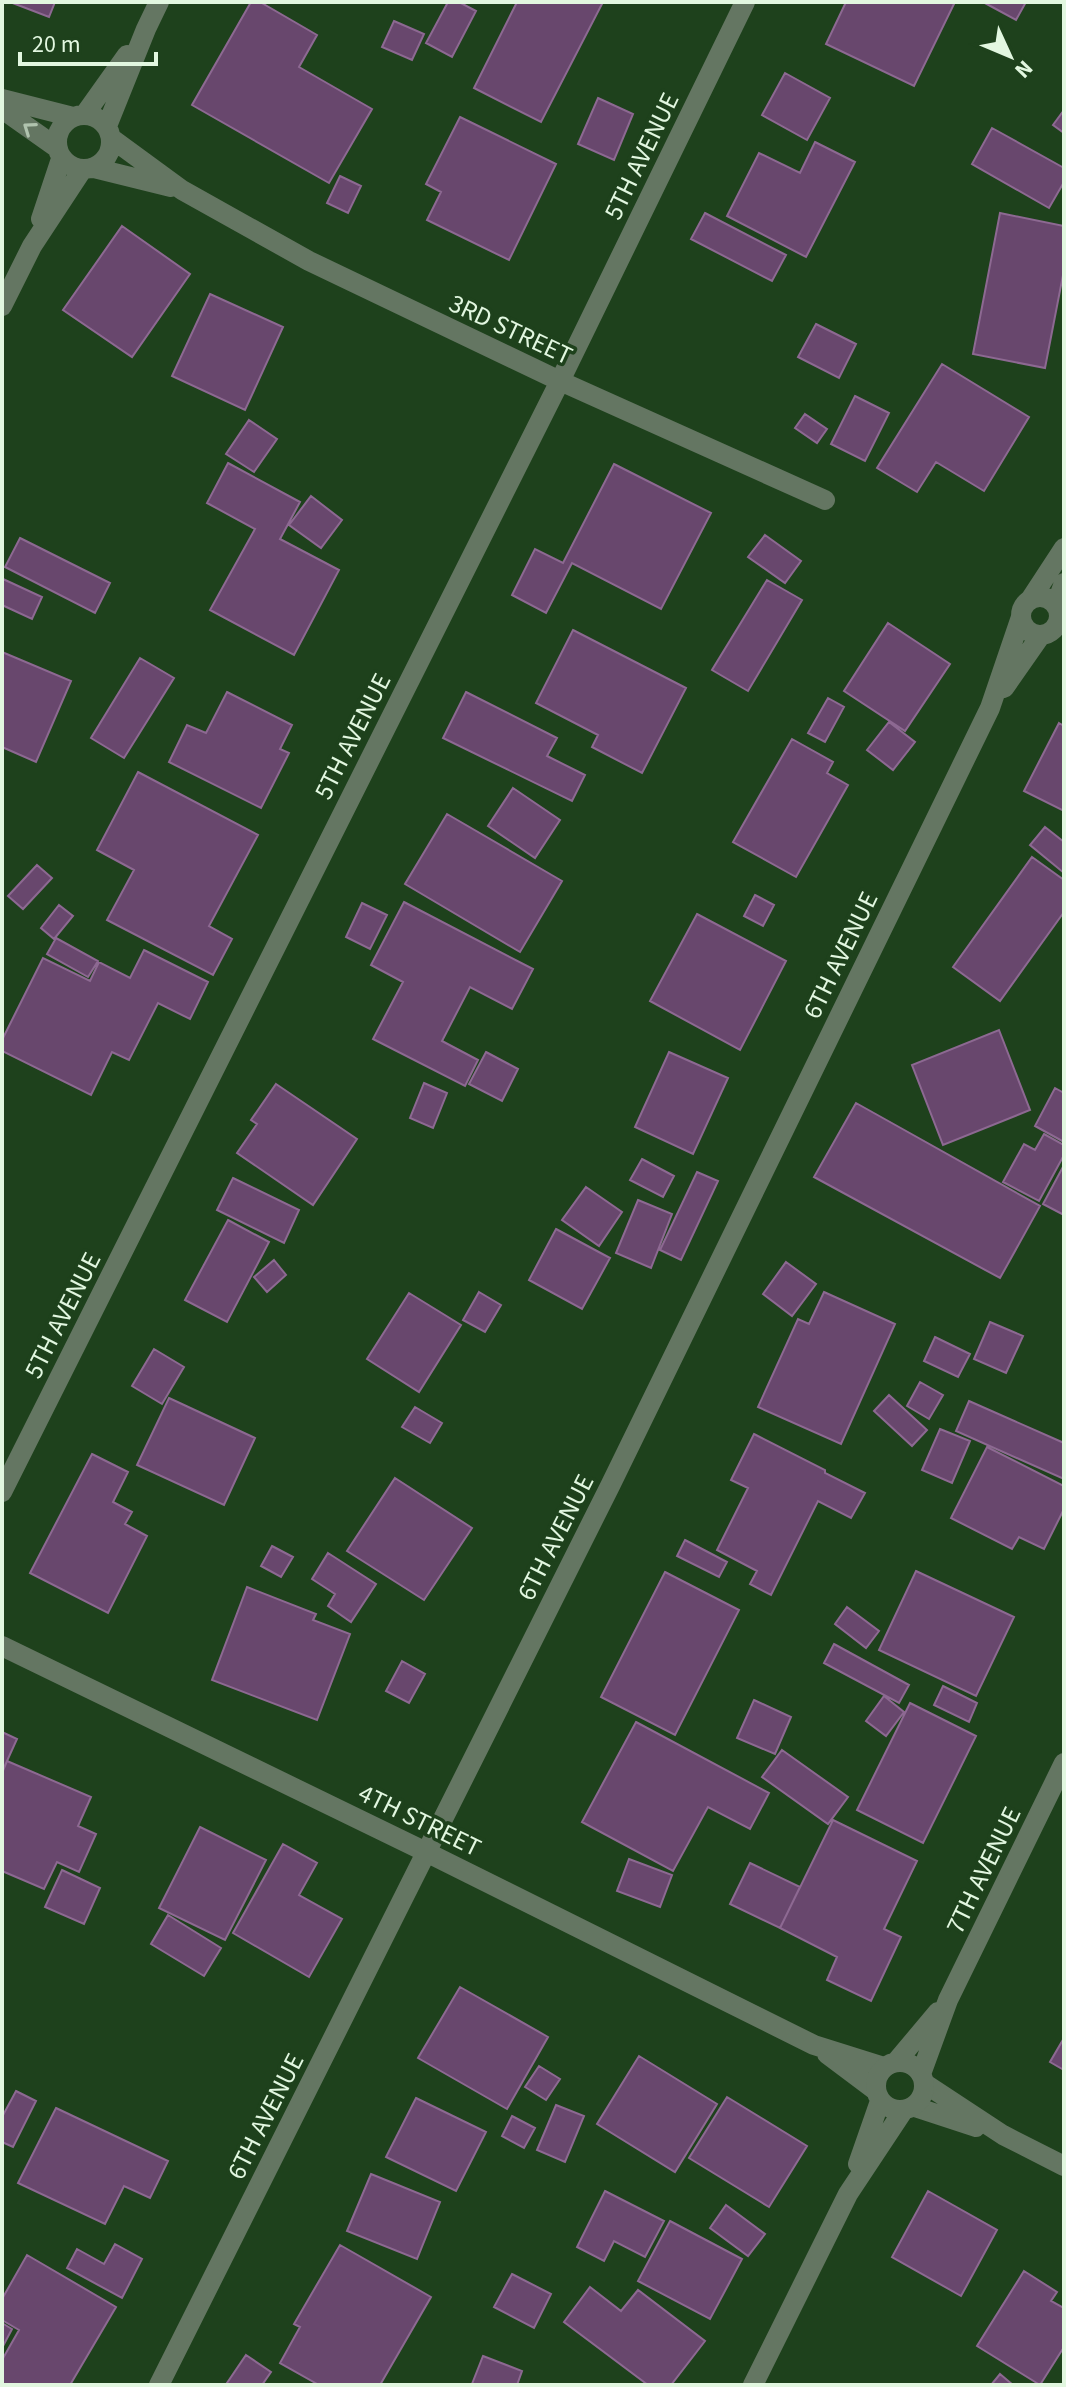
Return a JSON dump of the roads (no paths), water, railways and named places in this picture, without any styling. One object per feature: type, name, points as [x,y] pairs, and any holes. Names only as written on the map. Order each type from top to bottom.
[{"type":"street","points":[[2,306],[32,246],[88,169],[104,161],[110,150],[109,132],[146,29],[159,2]]},
{"type":"street","name":"5TH AVENUE","points":[[2,1492],[560,381],[745,2]]},
{"type":"street","points":[[32,246],[59,153],[57,135],[63,124],[79,116],[146,29]]},
{"type":"street","points":[[2,99],[97,118],[109,132]]},
{"type":"street","points":[[2,109],[59,153],[70,166],[88,169]]},
{"type":"street","name":"3RD STREET","points":[[109,132],[182,190],[309,261],[560,381],[825,500]]},
{"type":"street","name":"3RD STREET","points":[[88,169],[182,190]]},
{"type":"street","name":"6TH AVENUE","points":[[159,2385],[610,1486],[990,708],[1025,608],[1064,548]]},
{"type":"street","name":"6TH AVENUE","points":[[990,708],[1056,624],[1064,583]]},
{"type":"street","points":[[1039,597],[1049,599],[1056,624],[1031,633],[1024,626],[1025,608],[1039,597]]},
{"type":"street","name":"4TH STREET","points":[[2,1646],[814,2045],[878,2096]]},
{"type":"street","name":"7TH AVENUE","points":[[923,2078],[948,2000],[1064,1763]]},
{"type":"street","name":"7TH AVENUE","points":[[890,2064],[948,2000]]},
{"type":"street","name":"4TH STREET","points":[[814,2045],[890,2064]]},
{"type":"street","points":[[848,2194],[878,2096],[876,2077],[890,2064],[911,2064],[923,2078],[1003,2135],[1064,2166]]},
{"type":"street","points":[[753,2385],[848,2194],[909,2109],[922,2096],[923,2078]]},
{"type":"street","points":[[878,2096],[890,2109],[909,2109],[1003,2135]]}]
